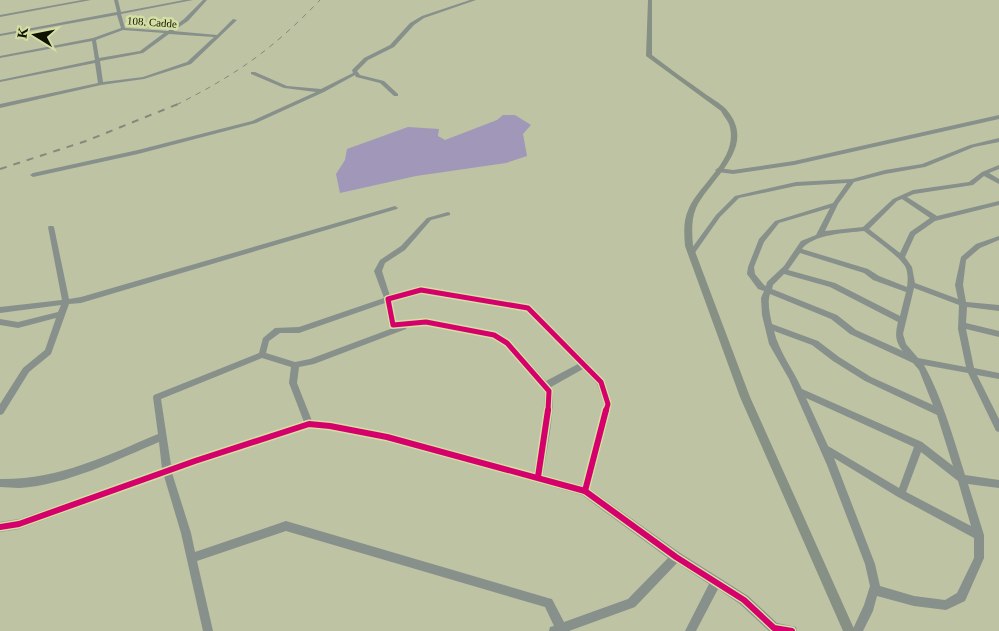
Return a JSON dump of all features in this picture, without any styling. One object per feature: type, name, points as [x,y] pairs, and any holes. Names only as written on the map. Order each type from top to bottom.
[{"type":"main road","points":[[650,0],[650,56],[723,110],[732,120],[736,135],[734,148],[693,208],[687,224],[692,252],[745,398],[849,631]]},
{"type":"street","points":[[0,16],[89,0]]},
{"type":"street","points":[[116,0],[123,29]]},
{"type":"street","points":[[0,35],[191,0]]},
{"type":"street","points":[[0,81],[141,52],[170,33],[201,7],[205,0]]},
{"type":"street","points":[[356,73],[354,71],[366,59],[392,46],[412,24],[423,16],[474,0]]},
{"type":"street","points":[[0,106],[101,84],[144,78],[189,63],[235,20]]},
{"type":"street","name":"108. Cadde","points":[[0,57],[94,39],[123,29],[216,36]]},
{"type":"street","points":[[94,39],[101,84]]},
{"type":"street","points":[[253,73],[286,87],[322,91]]},
{"type":"street","points":[[33,174],[138,152],[254,122],[322,91],[356,73]]},
{"type":"street","points":[[356,73],[358,76],[382,82],[396,95]]},
{"type":"street","points":[[718,170],[738,171],[794,163],[999,118]]},
{"type":"street","points":[[692,252],[728,204],[737,197],[796,184],[852,181],[885,172],[923,166],[972,146],[999,140]]},
{"type":"street","points":[[866,229],[895,200],[913,192],[971,184],[984,173],[999,167]]},
{"type":"street","points":[[984,173],[999,182]]},
{"type":"street","points":[[819,236],[835,204],[852,181]]},
{"type":"street","points":[[903,197],[937,219]]},
{"type":"street","points":[[901,257],[912,234],[937,219],[999,203]]},
{"type":"street","points":[[835,204],[777,222],[761,241],[751,267],[751,274],[761,286],[834,317],[853,332],[914,360],[999,376]]},
{"type":"street","points":[[0,310],[81,300],[395,208]]},
{"type":"street","points":[[448,214],[429,219],[402,248],[382,262],[378,271],[388,299],[393,325],[426,322],[494,335],[507,343],[549,391],[547,420],[538,477]]},
{"type":"street","points":[[0,410],[26,370],[48,352],[66,302],[51,227]]},
{"type":"street","points":[[857,631],[869,607],[874,590],[870,564],[825,448],[799,391],[773,344],[765,298],[770,284],[783,271],[802,243],[826,233],[866,229],[901,257],[909,267],[910,288],[899,334],[902,345],[922,368],[929,383],[979,534],[978,558],[961,597],[946,605],[914,601],[874,590]]},
{"type":"street","points":[[999,238],[978,246],[963,259],[959,285],[963,304],[962,325],[971,372],[999,428]]},
{"type":"street","points":[[798,250],[866,270],[876,278],[963,304],[999,308]]},
{"type":"street","points":[[783,271],[832,285],[902,321]]},
{"type":"street","points":[[262,355],[266,340],[278,330],[299,330],[420,290],[528,308],[601,382],[608,404],[585,491]]},
{"type":"street","points":[[0,322],[18,325],[61,314]]},
{"type":"street","points":[[208,631],[191,558],[167,471],[158,397],[262,355],[295,365],[311,362],[412,324]]},
{"type":"street","points":[[962,325],[999,334]]},
{"type":"street","points":[[769,326],[815,343],[868,379],[939,412]]},
{"type":"street","points":[[545,386],[584,364]]},
{"type":"street","points":[[295,365],[293,383],[309,424]]},
{"type":"street","points":[[799,391],[919,445],[962,479],[999,484]]},
{"type":"street","points":[[0,528],[19,524],[167,471],[309,424],[387,436],[463,459],[538,477],[585,491],[676,557],[744,600],[774,630],[792,631]]},
{"type":"street","points":[[0,482],[10,484],[54,477],[100,462],[163,436]]},
{"type":"street","points":[[901,494],[919,445]]},
{"type":"street","points":[[825,448],[901,494],[979,534]]},
{"type":"street","points":[[191,558],[286,526],[548,603],[557,630],[631,603],[676,557]]},
{"type":"street","points":[[690,631],[716,582]]},
{"type":"shaded area","points":[[503,115],[515,115],[531,125],[523,134],[527,156],[506,163],[416,176],[340,193],[336,174],[345,160],[347,149],[408,127],[439,129],[438,136],[445,140],[497,120]]},
{"type":"railway","points":[[178,104],[236,72],[253,60],[286,33],[320,0]]},
{"type":"railway","points":[[0,169],[86,141],[178,104]]},
{"type":"cycle path","points":[[538,477],[547,420],[549,391],[545,386],[507,343],[494,335],[426,322],[393,325],[388,299],[421,290],[528,308],[601,382],[608,404],[585,491]]},
{"type":"cycle path","points":[[0,527],[19,524],[195,461],[309,424],[330,426],[387,437],[585,491],[676,557],[744,600],[774,628],[792,631]]}]
